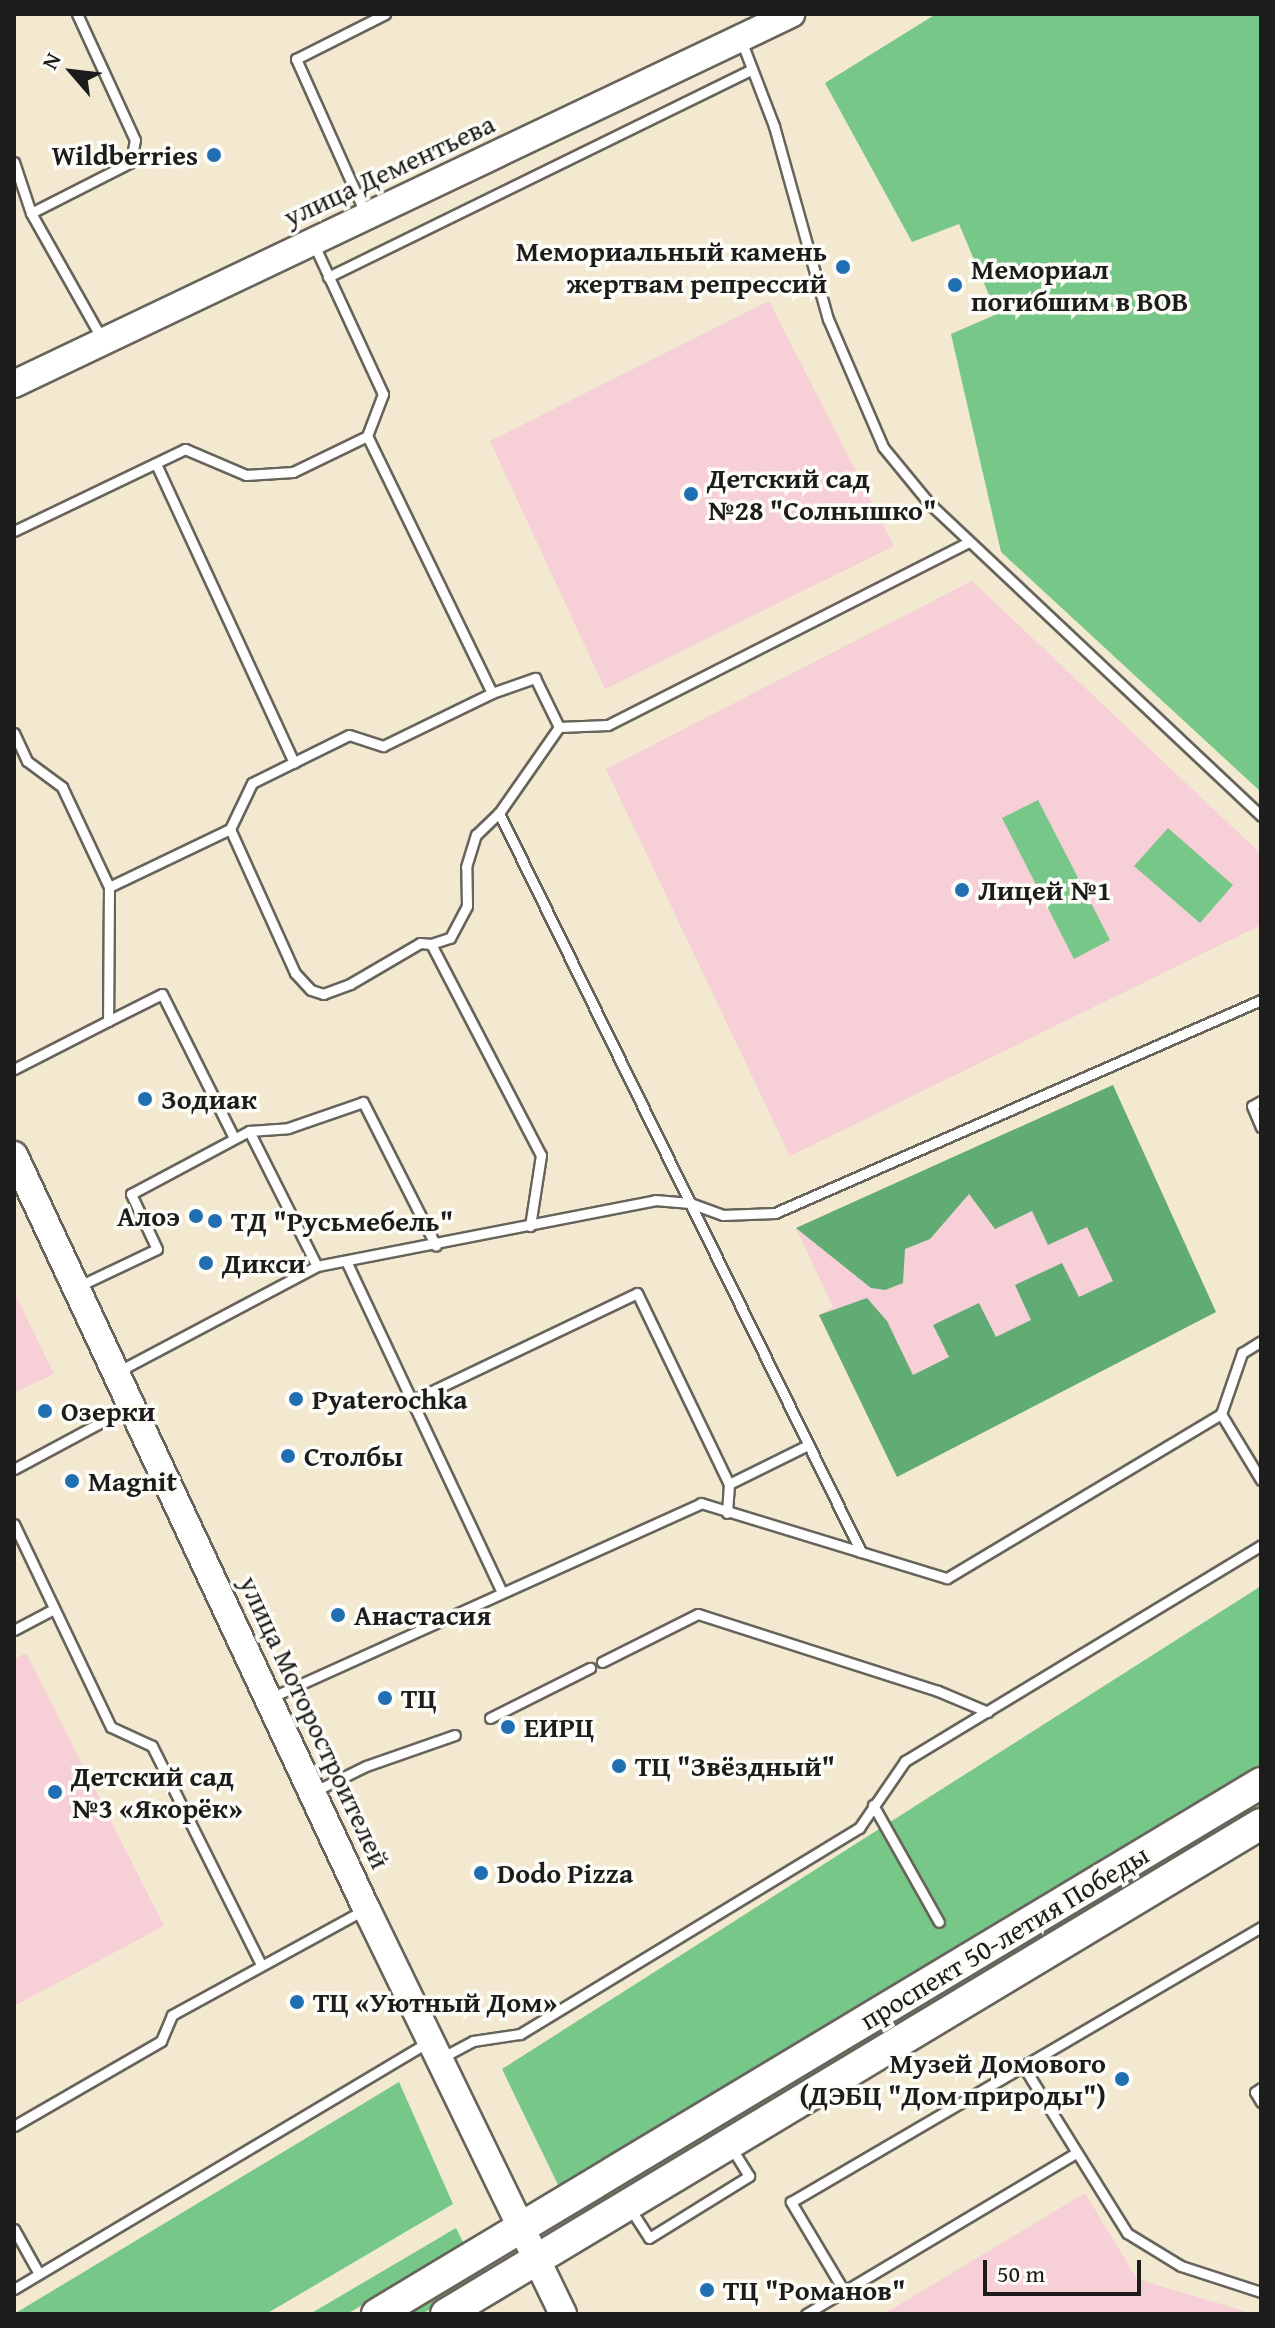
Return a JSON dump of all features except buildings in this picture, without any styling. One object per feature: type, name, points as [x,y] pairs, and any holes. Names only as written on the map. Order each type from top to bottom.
[{"type":"main road","name":"проспект 50-летия Победы","points":[[377,2314],[1261,1783]]},
{"type":"main road","name":"проспект 50-летия Победы","points":[[446,2314],[1261,1824]]},
{"type":"street","name":"улица Дементьева","points":[[14,384],[791,14]]},
{"type":"street","name":"улица Моторостроителей","points":[[14,1155],[366,1908],[563,2314]]},
{"type":"lane","points":[[31,213],[131,162],[135,140],[77,14]]},
{"type":"lane","points":[[366,216],[296,59],[385,14]]},
{"type":"lane","points":[[741,38],[778,139],[828,319],[864,409],[902,473],[969,542],[1261,816]]},
{"type":"lane","points":[[328,277],[752,69]]},
{"type":"lane","points":[[14,162],[31,213],[103,342]]},
{"type":"lane","points":[[14,531],[185,449],[246,475],[293,472],[367,436],[383,394],[312,241]]},
{"type":"lane","points":[[367,436],[492,693]]},
{"type":"lane","points":[[156,464],[294,763]]},
{"type":"lane","points":[[559,727],[608,725],[969,542]]},
{"type":"lane","points":[[109,887],[230,829],[252,783],[349,735],[383,746],[492,693],[535,678],[559,727]]},
{"type":"lane","points":[[230,829],[295,973],[311,990],[323,994],[350,984],[420,943],[431,944],[450,938],[467,906],[466,867],[476,835],[499,813],[559,727]]},
{"type":"lane","points":[[14,733],[27,761],[62,787],[109,887],[108,1021]]},
{"type":"lane","points":[[499,813],[861,1552]]},
{"type":"lane","points":[[431,944],[541,1155],[530,1226]]},
{"type":"lane","points":[[14,1069],[162,994],[234,1138]]},
{"type":"lane","points":[[117,1372],[317,1266],[436,1246],[655,1200],[690,1203],[723,1215],[775,1213],[1261,1000]]},
{"type":"lane","points":[[1261,1101],[1252,1106],[1261,1127]]},
{"type":"lane","points":[[77,1287],[157,1249],[131,1194],[249,1131],[288,1128],[363,1102],[436,1246]]},
{"type":"lane","points":[[249,1131],[317,1266]]},
{"type":"lane","points":[[347,1263],[501,1590]]},
{"type":"lane","points":[[411,1401],[637,1293],[729,1484],[727,1513]]},
{"type":"lane","points":[[269,1699],[501,1590],[701,1503],[947,1578],[1221,1414],[1242,1353],[1261,1341]]},
{"type":"lane","points":[[14,1469],[131,1406]]},
{"type":"lane","points":[[1221,1414],[1261,1480]]},
{"type":"lane","points":[[729,1484],[808,1445]]},
{"type":"lane","points":[[14,1524],[111,1727],[152,1746],[261,1965]]},
{"type":"lane","points":[[14,2289],[436,2050],[520,2034],[859,1828],[905,1761],[1261,1545]]},
{"type":"lane","points":[[14,1630],[54,1609]]},
{"type":"lane","points":[[602,1662],[698,1614],[938,1691],[988,1712]]},
{"type":"lane","points":[[490,1718],[590,1668]]},
{"type":"lane","points":[[312,1793],[366,1766],[455,1735]]},
{"type":"lane","points":[[873,1805],[939,1922]]},
{"type":"lane","points":[[14,2126],[161,2041],[172,2015],[366,1908]]},
{"type":"lane","points":[[844,2291],[791,2202],[1025,2069],[1261,1927]]},
{"type":"lane","points":[[1025,2069],[1127,2233],[1181,2266],[1261,2292]]},
{"type":"lane","points":[[1261,2088],[1255,2092],[1261,2102]]},
{"type":"lane","points":[[626,2204],[649,2238],[749,2176],[729,2143]]},
{"type":"lane","points":[[806,2314],[1076,2153]]},
{"type":"lane","points":[[14,2229],[39,2274]]},
{"type":"shaded area","name":"Детский сад №28 \"Солнышко\"","points":[[769,301],[894,546],[605,689],[490,441]]},
{"type":"shaded area","name":"Лицей №1","points":[[972,581],[1261,854],[1261,925],[790,1156],[606,769]]},
{"type":"shaded area","points":[[1113,1085],[1216,1312],[897,1477],[819,1315],[833,1307],[796,1228]]},
{"type":"shaded area","points":[[14,1292],[54,1374],[14,1393]]},
{"type":"shaded area","name":"Детский сад №3 «Якорёк»","points":[[26,1653],[164,1926],[14,2006],[14,1659]]},
{"type":"shaded area","points":[[1085,2193],[1137,2279],[1254,2314],[884,2314]]},
{"type":"green space","points":[[936,14],[1261,14],[1261,792],[1001,552],[951,334],[997,314],[959,224],[912,242],[825,83]]},
{"type":"green space","points":[[1038,800],[1110,940],[1074,959],[1002,818]]},
{"type":"green space","points":[[1168,828],[1233,885],[1200,923],[1134,866]]},
{"type":"green space","points":[[1113,1085],[1216,1312],[897,1477],[819,1315],[867,1298],[887,1321],[913,1375],[949,1357],[933,1325],[979,1303],[996,1337],[1031,1320],[1015,1285],[1062,1263],[1079,1297],[1113,1281],[1087,1227],[1048,1245],[1032,1211],[995,1229],[969,1194],[930,1239],[905,1249],[903,1283],[885,1290],[871,1288],[796,1228]]},
{"type":"green space","points":[[1261,1586],[1261,1771],[561,2191],[502,2069]]},
{"type":"green space","points":[[1261,1798],[1261,1811],[575,2222],[569,2213]]},
{"type":"green space","points":[[399,2082],[453,2204],[266,2314],[14,2314]]},
{"type":"green space","points":[[456,2228],[464,2244],[347,2314],[310,2314]]},
{"type":"green space","points":[[482,2265],[488,2274],[422,2314],[402,2314]]},
{"type":"place","name":"Wildberries","points":[[214,155]]},
{"type":"place","name":"Мемориальный камень жертвам репрессий","points":[[843,267]]},
{"type":"place","name":"Мемориал погибшим в ВОВ","points":[[955,285]]},
{"type":"place","name":"Детский сад №28 \"Солнышко\"","points":[[691,494]]},
{"type":"place","name":"Лицей №1","points":[[962,890]]},
{"type":"place","name":"Зодиак","points":[[145,1099]]},
{"type":"place","name":"Алоэ","points":[[196,1216]]},
{"type":"place","name":"ТД \"Русьмебель\"","points":[[215,1221]]},
{"type":"place","name":"Дикси","points":[[206,1263]]},
{"type":"place","name":"Pyaterochka","points":[[296,1399]]},
{"type":"place","name":"Озерки","points":[[45,1411]]},
{"type":"place","name":"Столбы","points":[[288,1456]]},
{"type":"place","name":"Magnit","points":[[72,1481]]},
{"type":"place","name":"Анастасия","points":[[338,1615]]},
{"type":"place","name":"ТЦ","points":[[385,1698]]},
{"type":"place","name":"ЕИРЦ","points":[[508,1727]]},
{"type":"place","name":"ТЦ \"Звёздный\"","points":[[619,1766]]},
{"type":"place","name":"Детский сад №3 «Якорёк»","points":[[55,1792]]},
{"type":"place","name":"Dodo Pizza","points":[[481,1873]]},
{"type":"place","name":"ТЦ «Уютный Дом»","points":[[297,2002]]},
{"type":"place","name":"Музей Домового (ДЭБЦ \"Дом природы\")","points":[[1122,2079]]},
{"type":"place","name":"ТЦ \"Романов\"","points":[[707,2290]]}]
